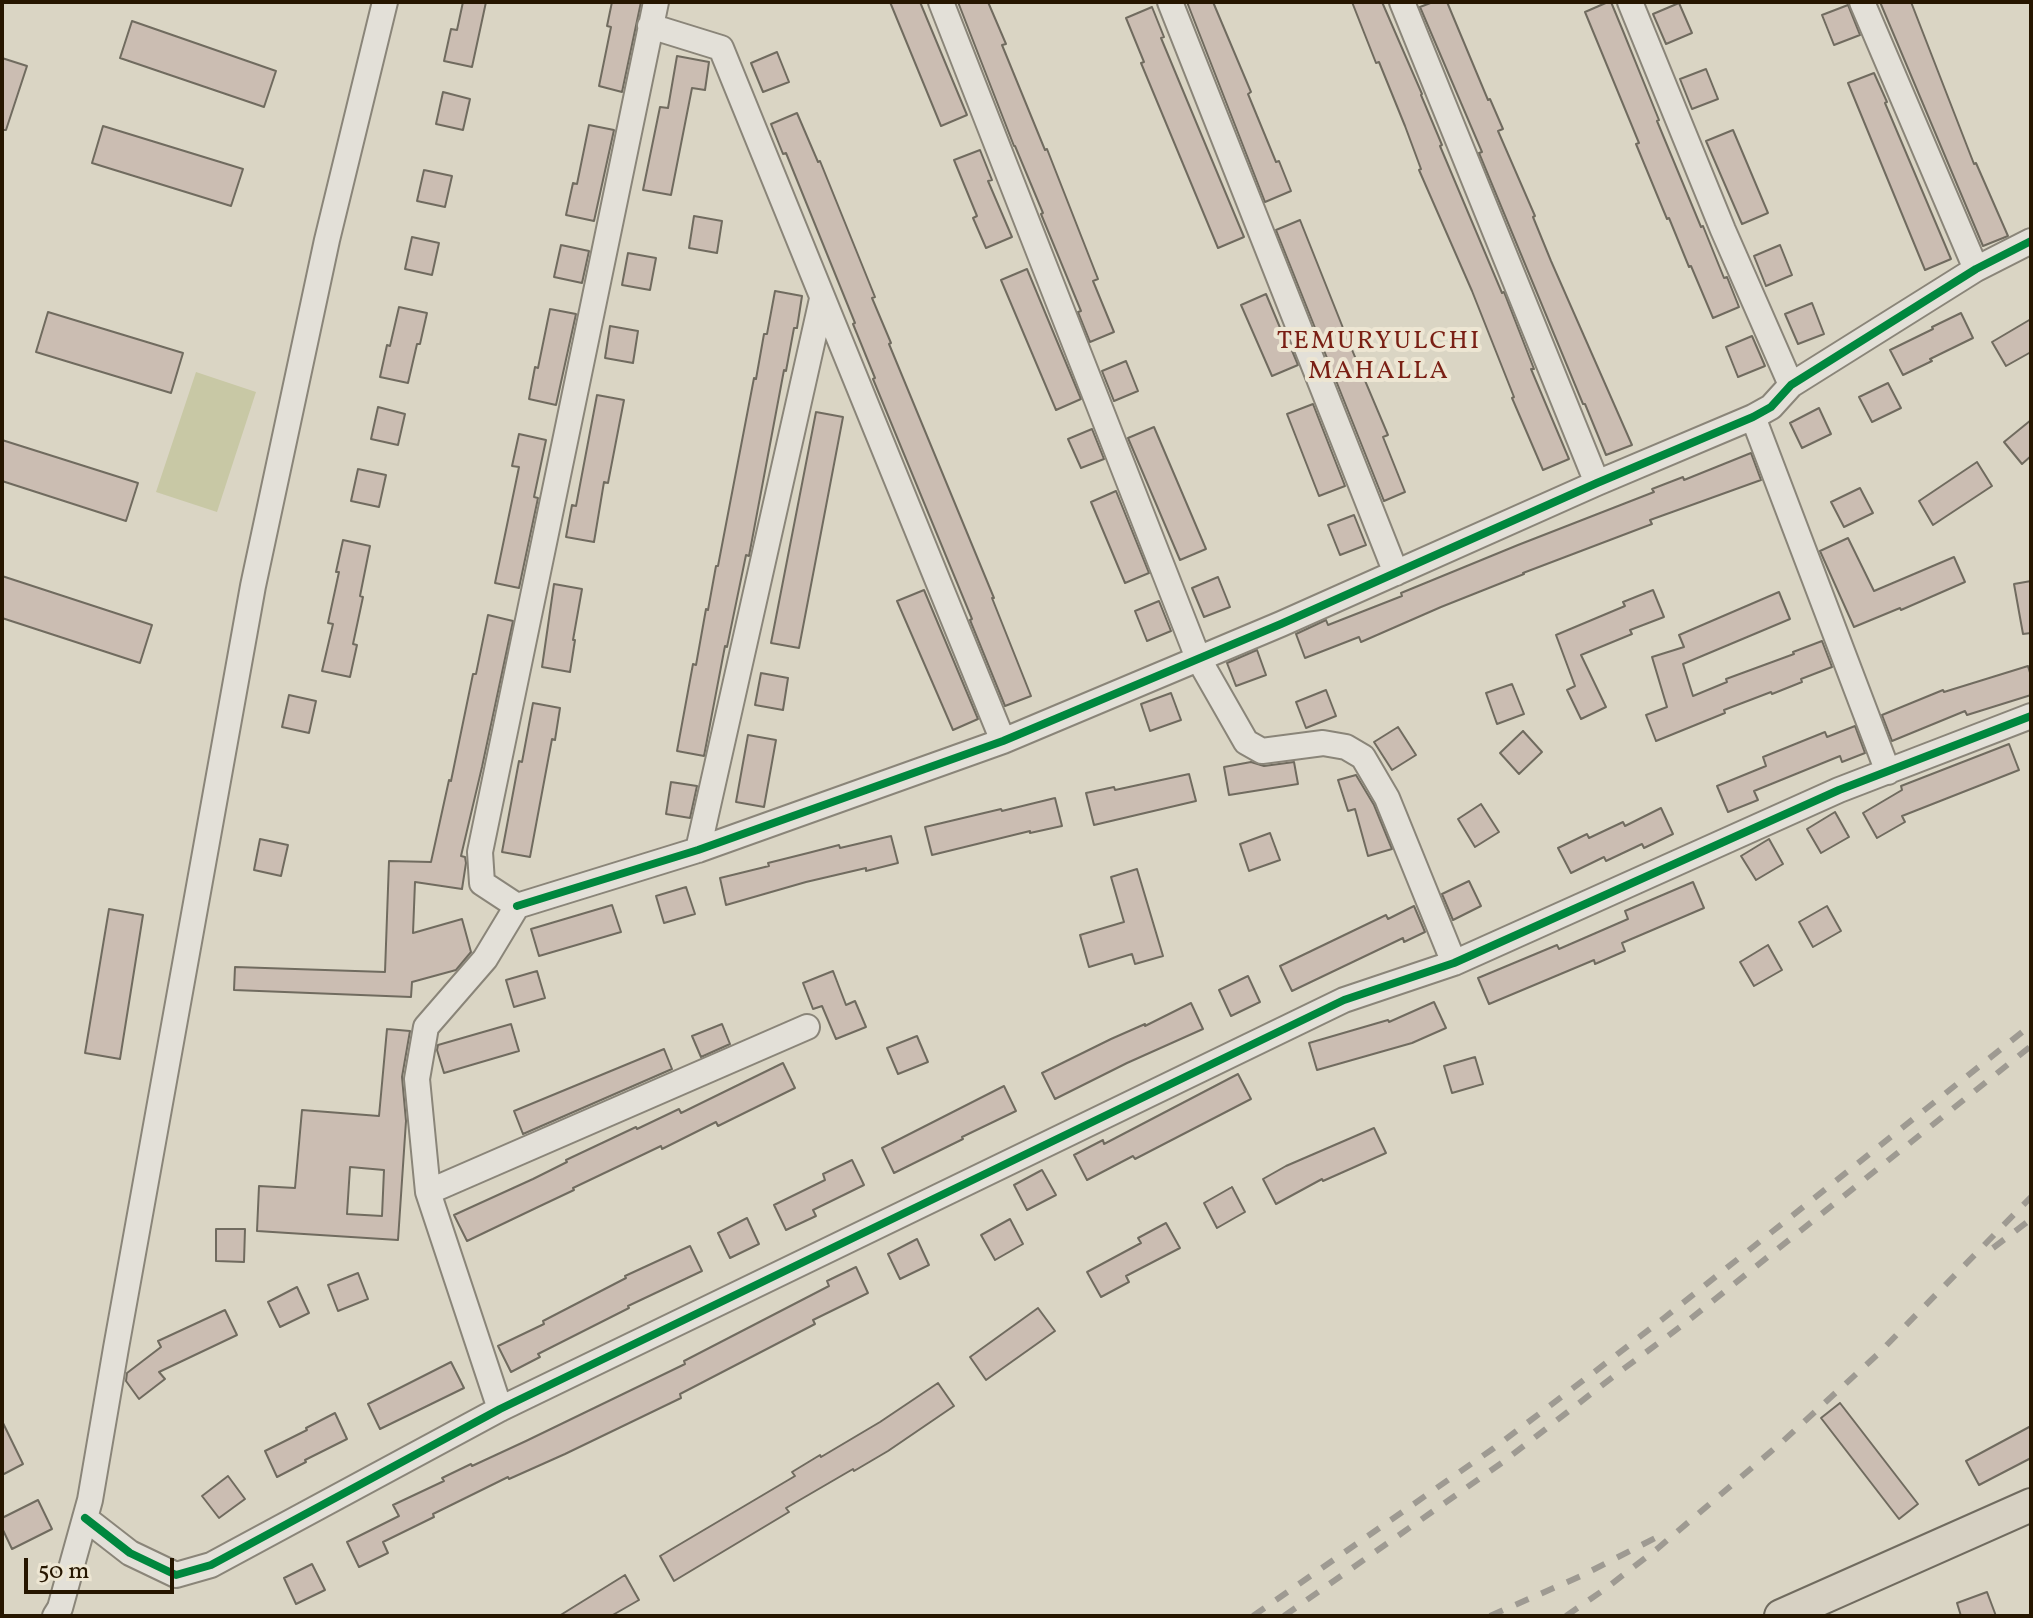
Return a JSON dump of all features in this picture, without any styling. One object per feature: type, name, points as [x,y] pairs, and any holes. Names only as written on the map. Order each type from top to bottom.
[{"type":"main road","points":[[1781,1616],[2031,1505]]},
{"type":"street","points":[[55,1616],[60,1608],[90,1500],[253,586],[327,240],[385,2]]},
{"type":"street","points":[[517,906],[482,883],[480,852],[656,2]]},
{"type":"street","points":[[941,2],[1198,658],[1246,742],[1262,751],[1323,743],[1346,747],[1363,757],[1387,798],[1454,963]]},
{"type":"street","points":[[1170,2],[1396,573]]},
{"type":"street","points":[[1402,2],[1597,483]]},
{"type":"street","points":[[1630,2],[1723,230],[1791,385]]},
{"type":"street","points":[[1862,2],[1976,269]]},
{"type":"street","points":[[650,26],[721,48],[1003,741]]},
{"type":"street","points":[[500,1409],[428,1192],[417,1079],[426,1027],[485,959],[517,906],[698,850],[1003,741],[1753,417],[1771,407],[1791,385],[1976,269],[2031,241]]},
{"type":"street","points":[[698,850],[822,299]]},
{"type":"street","points":[[1753,417],[1888,772]]},
{"type":"street","points":[[85,1518],[130,1553],[176,1575],[211,1565],[500,1409],[1344,1000],[1454,963],[1839,790],[2031,716]]},
{"type":"street","points":[[428,1192],[807,1027]]},
{"type":"green space","points":[[196,372],[256,392],[217,512],[156,492]]},
{"type":"building","points":[[463,2],[486,2],[472,67],[444,61],[451,29],[457,30]]},
{"type":"building","points":[[612,2],[641,2],[622,92],[599,86],[611,27],[607,26]]},
{"type":"building","points":[[890,2],[920,2],[967,115],[941,126]]},
{"type":"building","points":[[958,2],[988,2],[1006,44],[1002,45],[1098,279],[1093,281],[1114,332],[1090,342],[1043,213]]},
{"type":"building","points":[[1187,2],[1213,2],[1276,162],[1279,161],[1291,191],[1265,202]]},
{"type":"building","points":[[1352,2],[1382,2],[1504,292],[1534,369],[1531,369],[1569,459],[1543,470]]},
{"type":"building","points":[[1433,2],[1447,2],[1503,129],[1498,131],[1551,261],[1632,445],[1606,455],[1583,404],[1420,7]]},
{"type":"building","points":[[1611,2],[1623,31],[1701,227],[1739,307],[1713,318],[1667,219],[1585,12]]},
{"type":"building","points":[[1880,2],[1911,2],[1974,164],[2008,236],[1983,246]]},
{"type":"building","points":[[1679,3],[1692,33],[1666,44],[1653,14]]},
{"type":"building","points":[[1848,5],[1860,35],[1834,45],[1822,15]]},
{"type":"building","points":[[1152,7],[1164,37],[1161,38],[1244,237],[1218,248],[1141,63],[1144,62],[1126,18]]},
{"type":"building","points":[[132,21],[276,71],[264,107],[120,58]]},
{"type":"building","points":[[777,52],[789,82],[763,92],[751,63]]},
{"type":"building","points":[[677,56],[709,62],[705,90],[692,88],[671,195],[643,190],[660,107],[668,108]]},
{"type":"building","points":[[2,58],[27,66],[6,130],[2,130]]},
{"type":"building","points":[[1706,69],[1718,99],[1692,109],[1680,79]]},
{"type":"building","points":[[1874,73],[1951,259],[1925,270],[1848,83]]},
{"type":"building","points":[[443,92],[470,99],[463,130],[436,124]]},
{"type":"building","points":[[797,113],[820,161],[875,297],[872,298],[889,344],[1031,696],[1005,706],[873,379],[855,323],[786,153],[783,154],[771,124]]},
{"type":"building","points":[[589,125],[614,130],[594,221],[566,215],[573,183],[577,184]]},
{"type":"building","points":[[103,126],[243,169],[231,206],[92,163]]},
{"type":"building","points":[[1733,130],[1768,213],[1742,224],[1706,141]]},
{"type":"building","points":[[980,150],[992,180],[988,181],[1012,237],[986,248],[973,218],[977,216],[954,160]]},
{"type":"building","points":[[424,170],[452,176],[445,207],[417,201]]},
{"type":"building","points":[[694,216],[722,221],[717,253],[689,248]]},
{"type":"building","points":[[1300,220],[1388,435],[1383,437],[1405,492],[1384,501],[1276,230]]},
{"type":"building","points":[[412,237],[439,243],[432,275],[405,269]]},
{"type":"building","points":[[561,245],[589,251],[582,283],[554,277]]},
{"type":"building","points":[[1780,245],[1792,275],[1766,286],[1754,256]]},
{"type":"building","points":[[628,253],[656,258],[650,290],[622,285]]},
{"type":"building","points":[[1027,269],[1081,399],[1056,410],[1001,280]]},
{"type":"building","points":[[775,291],[802,296],[704,756],[677,751],[693,664],[696,665],[718,566],[754,378]]},
{"type":"building","points":[[1266,294],[1298,365],[1272,376],[1241,305]]},
{"type":"building","points":[[1812,303],[1824,334],[1798,344],[1785,314]]},
{"type":"building","points":[[399,307],[427,313],[408,383],[380,377]]},
{"type":"building","points":[[550,309],[576,314],[556,405],[529,399]]},
{"type":"building","points":[[48,312],[183,353],[171,393],[36,352]]},
{"type":"building","points":[[1961,313],[1973,338],[1903,375],[1890,350]]},
{"type":"building","points":[[2031,319],[2031,352],[2006,366],[1992,342]]},
{"type":"building","points":[[610,326],[638,331],[633,363],[605,358]]},
{"type":"building","points":[[1752,336],[1765,366],[1738,377],[1726,347]]},
{"type":"building","points":[[1126,361],[1138,391],[1114,401],[1102,371]]},
{"type":"building","points":[[1888,383],[1901,408],[1872,422],[1859,397]]},
{"type":"building","points":[[597,395],[624,400],[608,483],[604,482],[594,542],[566,537],[572,505],[576,506]]},
{"type":"building","points":[[1313,404],[1345,486],[1319,496],[1287,414]]},
{"type":"building","points":[[378,407],[405,414],[398,445],[371,439]]},
{"type":"building","points":[[1819,408],[1831,434],[1802,448],[1790,423]]},
{"type":"building","points":[[816,412],[843,417],[799,648],[771,643]]},
{"type":"building","points":[[2031,420],[2031,456],[2022,464],[2004,442]]},
{"type":"building","points":[[1154,427],[1206,549],[1180,560],[1128,438]]},
{"type":"building","points":[[1092,429],[1104,459],[1081,468],[1068,439]]},
{"type":"building","points":[[519,434],[546,440],[534,497],[538,498],[519,588],[495,583],[519,467],[512,466]]},
{"type":"building","points":[[2,440],[138,483],[126,521],[2,481]]},
{"type":"building","points":[[1751,453],[1761,480],[1650,520],[1652,524],[1523,573],[1361,642],[1359,637],[1305,658],[1296,634],[1326,620],[1328,625],[1402,596],[1401,593],[1654,492],[1652,489],[1683,477],[1684,480]]},
{"type":"building","points":[[1977,462],[1992,486],[1933,525],[1919,501]]},
{"type":"building","points":[[358,469],[386,475],[379,507],[351,501]]},
{"type":"building","points":[[1860,488],[1873,513],[1844,527],[1831,502]]},
{"type":"building","points":[[1116,491],[1149,573],[1125,583],[1091,502]]},
{"type":"building","points":[[1354,515],[1366,545],[1340,555],[1328,525]]},
{"type":"building","points":[[1848,538],[1874,591],[1954,557],[1965,582],[1854,627],[1820,551]]},
{"type":"building","points":[[343,540],[370,546],[350,677],[322,671],[333,624],[328,623]]},
{"type":"building","points":[[2,576],[152,625],[140,663],[2,618]]},
{"type":"building","points":[[1218,577],[1230,607],[1204,617],[1192,588]]},
{"type":"building","points":[[2031,581],[2031,633],[2023,634],[2014,584]]},
{"type":"building","points":[[554,584],[582,589],[570,672],[542,667]]},
{"type":"building","points":[[924,590],[978,719],[953,730],[897,601]]},
{"type":"building","points":[[1653,590],[1664,617],[1581,655],[1606,707],[1581,719],[1567,690],[1575,686],[1556,635],[1625,606],[1623,602]]},
{"type":"building","points":[[1779,592],[1790,619],[1683,664],[1693,696],[1727,682],[1726,679],[1822,641],[1832,667],[1656,741],[1646,715],[1667,707],[1652,657],[1684,647],[1679,635]]},
{"type":"building","points":[[1159,601],[1171,631],[1147,641],[1135,611]]},
{"type":"building","points":[[488,615],[513,621],[461,856],[465,857],[466,863],[462,889],[415,882],[413,933],[462,919],[471,952],[456,970],[412,982],[411,997],[234,990],[235,967],[385,972],[389,861],[431,862]]},
{"type":"building","points":[[1257,650],[1266,675],[1236,686],[1227,663]]},
{"type":"building","points":[[2028,666],[2031,695],[1967,715],[1965,711],[1892,741],[1882,715],[1943,690]]},
{"type":"building","points":[[761,673],[788,678],[783,710],[755,705]]},
{"type":"building","points":[[1512,684],[1524,714],[1497,724],[1486,693]]},
{"type":"building","points":[[1326,690],[1336,716],[1306,728],[1296,702]]},
{"type":"building","points":[[1171,693],[1181,720],[1150,731],[1141,704]]},
{"type":"building","points":[[289,695],[316,701],[309,733],[282,727]]},
{"type":"building","points":[[533,703],[560,708],[530,857],[502,852]]},
{"type":"building","points":[[1855,726],[1865,753],[1842,762],[1840,756],[1754,791],[1758,800],[1728,812],[1717,786],[1766,766],[1763,757],[1825,732],[1827,737]]},
{"type":"building","points":[[1398,727],[1416,755],[1392,770],[1374,742]]},
{"type":"building","points":[[1523,731],[1542,752],[1519,774],[1500,753]]},
{"type":"building","points":[[748,735],[776,740],[764,807],[736,802]]},
{"type":"building","points":[[2009,744],[2019,770],[1902,816],[1905,822],[1877,838],[1863,813],[1902,790],[1901,786]]},
{"type":"building","points":[[1251,762],[1264,766],[1294,762],[1298,784],[1229,795],[1224,767]]},
{"type":"building","points":[[1189,774],[1196,801],[1094,825],[1086,793]]},
{"type":"building","points":[[1356,775],[1374,805],[1392,849],[1368,856],[1355,809],[1348,811],[1338,780]]},
{"type":"building","points":[[671,782],[697,786],[690,818],[666,814]]},
{"type":"building","points":[[1055,798],[1062,826],[932,855],[925,827]]},
{"type":"building","points":[[1481,804],[1499,832],[1475,847],[1458,819]]},
{"type":"building","points":[[1661,808],[1673,834],[1606,861],[1604,857],[1571,873],[1558,848],[1623,822],[1625,826]]},
{"type":"building","points":[[1835,812],[1849,837],[1821,853],[1807,829]]},
{"type":"building","points":[[1270,833],[1280,860],[1249,871],[1240,844]]},
{"type":"building","points":[[891,836],[898,863],[806,882],[726,905],[720,878],[839,845],[840,848]]},
{"type":"building","points":[[260,839],[288,845],[281,876],[254,870]]},
{"type":"building","points":[[1769,839],[1783,864],[1756,880],[1741,856]]},
{"type":"building","points":[[1137,869],[1163,956],[1135,964],[1132,954],[1089,967],[1080,935],[1124,922],[1111,877]]},
{"type":"building","points":[[1469,881],[1481,906],[1453,920],[1442,894]]},
{"type":"building","points":[[1693,882],[1704,908],[1622,943],[1625,951],[1595,964],[1594,960],[1489,1004],[1478,978],[1557,945],[1559,949],[1628,919],[1625,911]]},
{"type":"building","points":[[686,887],[695,914],[664,923],[656,896]]},
{"type":"building","points":[[612,905],[621,932],[539,956],[531,929]]},
{"type":"building","points":[[1414,906],[1425,932],[1404,942],[1403,938],[1292,991],[1280,966],[1386,915],[1388,919]]},
{"type":"building","points":[[1827,906],[1841,931],[1813,947],[1799,922]]},
{"type":"building","points":[[109,909],[143,915],[120,1059],[85,1053]]},
{"type":"building","points":[[1768,945],[1782,970],[1754,986],[1740,962]]},
{"type":"building","points":[[537,971],[545,998],[514,1007],[506,980]]},
{"type":"building","points":[[833,971],[846,1005],[855,1001],[866,1027],[836,1039],[822,1006],[813,1009],[803,983]]},
{"type":"building","points":[[1248,976],[1260,1002],[1231,1016],[1219,990]]},
{"type":"building","points":[[1434,1002],[1446,1028],[1412,1043],[1317,1070],[1309,1043],[1389,1022]]},
{"type":"building","points":[[1191,1003],[1203,1029],[1055,1099],[1042,1073]]},
{"type":"building","points":[[511,1024],[519,1051],[444,1073],[438,1045]]},
{"type":"building","points":[[722,1024],[730,1044],[701,1057],[692,1036]]},
{"type":"building","points":[[387,1029],[410,1031],[402,1077],[406,1121],[398,1240],[257,1231],[259,1186],[295,1188],[302,1110],[379,1116]],"holes":[[[350,1167],[384,1170],[382,1216],[347,1214]]]},
{"type":"building","points":[[917,1036],[928,1062],[898,1074],[887,1048]]},
{"type":"building","points":[[664,1049],[672,1069],[523,1134],[514,1111]]},
{"type":"building","points":[[1475,1057],[1483,1084],[1452,1093],[1444,1066]]},
{"type":"building","points":[[783,1063],[795,1088],[718,1126],[716,1122],[662,1149],[661,1146],[467,1241],[454,1215],[636,1127],[679,1109],[681,1113]]},
{"type":"building","points":[[1238,1074],[1251,1099],[1135,1159],[1133,1156],[1087,1180],[1074,1155],[1103,1140],[1104,1144]]},
{"type":"building","points":[[1004,1086],[1016,1111],[894,1173],[882,1148]]},
{"type":"building","points":[[1374,1128],[1386,1153],[1322,1179],[1276,1204],[1263,1179]]},
{"type":"building","points":[[852,1160],[864,1185],[813,1210],[816,1216],[786,1230],[774,1205],[825,1180],[823,1174]]},
{"type":"building","points":[[1042,1170],[1056,1195],[1027,1210],[1014,1185]]},
{"type":"building","points":[[1232,1187],[1245,1212],[1217,1228],[1204,1203]]},
{"type":"building","points":[[747,1218],[759,1244],[730,1258],[718,1233]]},
{"type":"building","points":[[1010,1219],[1023,1244],[995,1260],[981,1235]]},
{"type":"building","points":[[1166,1223],[1180,1248],[1126,1276],[1129,1282],[1101,1297],[1087,1272],[1141,1243],[1138,1238]]},
{"type":"building","points":[[216,1229],[245,1229],[244,1262],[216,1261]]},
{"type":"building","points":[[917,1239],[929,1265],[900,1279],[888,1254]]},
{"type":"building","points":[[690,1246],[702,1271],[628,1306],[538,1354],[540,1357],[511,1372],[498,1346],[544,1324],[543,1321],[625,1276]]},
{"type":"building","points":[[856,1267],[868,1293],[680,1394],[681,1398],[433,1514],[434,1517],[383,1542],[388,1553],[359,1567],[347,1542],[399,1516],[393,1505],[444,1481],[442,1478],[685,1364],[684,1361],[829,1286],[827,1281]]},
{"type":"building","points":[[358,1273],[368,1299],[338,1311],[328,1285]]},
{"type":"building","points":[[297,1287],[309,1313],[280,1327],[268,1302]]},
{"type":"building","points":[[1038,1308],[1055,1331],[986,1380],[970,1357]]},
{"type":"building","points":[[225,1310],[237,1335],[159,1372],[165,1379],[139,1399],[126,1381],[127,1373],[161,1347],[158,1341]]},
{"type":"building","points":[[451,1362],[464,1388],[380,1429],[368,1404]]},
{"type":"building","points":[[938,1383],[954,1406],[888,1451],[786,1508],[789,1512],[674,1581],[660,1556],[795,1476],[792,1472],[880,1422]]},
{"type":"building","points":[[1840,1403],[1918,1504],[1899,1519],[1821,1418]]},
{"type":"building","points":[[335,1413],[347,1439],[277,1477],[265,1451]]},
{"type":"building","points":[[2,1421],[23,1464],[2,1475]]},
{"type":"building","points":[[2031,1426],[2031,1458],[1979,1485],[1966,1461]]},
{"type":"building","points":[[228,1476],[245,1499],[219,1518],[202,1496]]},
{"type":"building","points":[[38,1500],[52,1529],[12,1549],[2,1528],[2,1518]]},
{"type":"building","points":[[312,1564],[325,1590],[296,1604],[284,1578]]},
{"type":"building","points":[[625,1575],[639,1600],[611,1616],[559,1616]]},
{"type":"building","points":[[1987,1592],[1996,1616],[1961,1616],[1957,1603]]},
{"type":"railway","points":[[1253,1616],[1494,1448],[1593,1373],[2031,1025]]},
{"type":"railway","points":[[1284,1616],[1503,1462],[1684,1324],[2031,1046]]},
{"type":"railway","points":[[1566,1616],[1657,1549],[1782,1442],[1878,1354],[2031,1197]]},
{"type":"railway","points":[[1993,1248],[2031,1219]]},
{"type":"railway","points":[[1490,1616],[1581,1576],[1661,1535]]},
{"type":"cycle path","points":[[517,906],[698,850],[1003,741],[1281,624],[1753,417],[1771,407],[1791,385],[1976,269],[2031,241]]},
{"type":"cycle path","points":[[85,1518],[130,1553],[176,1575],[211,1565],[500,1409],[1344,1000],[1454,963],[1839,790],[2031,716]]},
{"type":"district","name":"TEMURYULCHI MAHALLA","points":[[1379,358]]}]
